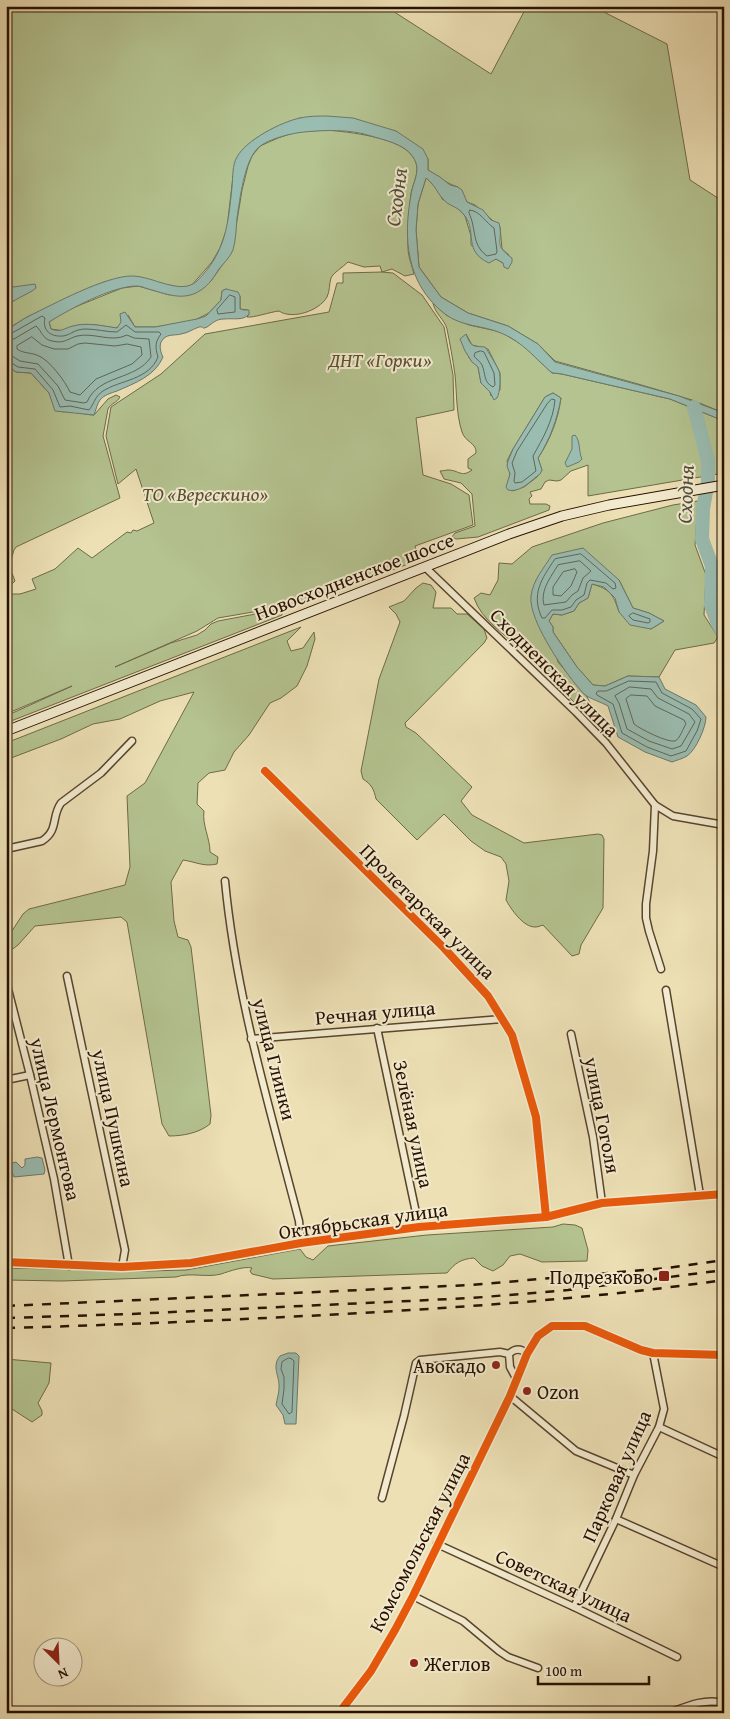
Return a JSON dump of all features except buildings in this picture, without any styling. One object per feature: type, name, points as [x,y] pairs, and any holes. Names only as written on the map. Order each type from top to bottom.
[{"type":"main road","name":"Новосходненское шоссе","points":[[6,731],[509,534],[562,516],[609,505],[724,485]]},
{"type":"street","name":"Сходненская улица","points":[[425,567],[606,743],[655,805]]},
{"type":"street","points":[[6,849],[42,841],[46,838],[53,829],[57,808],[61,803],[101,773],[132,741]]},
{"type":"street","name":"Пролетарская улица","points":[[265,771],[444,948],[488,996],[512,1035],[536,1117],[546,1217]]},
{"type":"street","points":[[655,805],[673,816],[724,825]]},
{"type":"street","points":[[655,805],[654,852],[646,904],[646,918],[661,969]]},
{"type":"street","name":"улица Глинки","points":[[226,881],[232,942],[251,1039],[299,1221],[301,1244]]},
{"type":"street","name":"улица Пушкина","points":[[68,976],[125,1250],[122,1267]]},
{"type":"street","name":"улица Лермонтова","points":[[6,981],[54,1178],[69,1266]]},
{"type":"street","points":[[666,990],[700,1195]]},
{"type":"street","name":"Речная улица","points":[[251,1039],[502,1019]]},
{"type":"street","name":"Зелёная улица","points":[[377,1028],[419,1227]]},
{"type":"street","name":"улица Гоголя","points":[[570,1034],[593,1137],[602,1204]]},
{"type":"street","points":[[6,1080],[30,1075]]},
{"type":"street","name":"Октябрьская улица","points":[[6,1262],[122,1267],[190,1264],[301,1244],[419,1227],[546,1217],[602,1204],[724,1194]]},
{"type":"street","points":[[517,1380],[538,1336],[552,1326],[584,1326],[641,1350],[653,1353],[724,1355]]},
{"type":"street","points":[[382,1498],[416,1363],[420,1360],[500,1352],[509,1354],[520,1349],[528,1354]]},
{"type":"street","name":"Парковая улица","points":[[574,1607],[616,1519],[634,1476],[659,1427],[664,1409],[653,1353]]},
{"type":"street","points":[[509,1354],[510,1367],[517,1380]]},
{"type":"street","name":"Комсомольская улица","points":[[339,1713],[370,1671],[413,1596],[517,1380]]},
{"type":"street","points":[[510,1396],[576,1451],[634,1476]]},
{"type":"street","points":[[659,1427],[724,1457]]},
{"type":"street","points":[[616,1519],[724,1567]]},
{"type":"street","name":"Советская улица","points":[[438,1544],[677,1657]]},
{"type":"street","points":[[413,1596],[464,1621],[504,1654],[538,1668]]},
{"type":"street","points":[[669,1713],[704,1701],[724,1702]]},
{"type":"green space","points":[[6,6],[385,6],[491,74],[527,6],[592,6],[667,44],[690,180],[724,202],[724,413],[692,400],[555,361],[538,344],[508,326],[468,313],[441,297],[419,267],[416,230],[418,204],[426,178],[439,190],[442,199],[457,207],[465,216],[471,236],[471,245],[492,260],[496,259],[503,263],[509,255],[502,249],[500,227],[475,205],[467,202],[458,187],[446,182],[428,170],[428,159],[396,131],[300,118],[277,127],[255,139],[233,176],[227,228],[220,248],[212,262],[191,286],[182,288],[169,285],[104,282],[27,317],[6,330],[6,305],[15,300],[14,287],[6,288]]},
{"type":"green space","points":[[327,130],[360,134],[386,140],[407,150],[413,157],[416,162],[417,171],[411,194],[408,241],[414,274],[405,276],[392,269],[382,272],[380,266],[364,267],[348,262],[332,276],[328,295],[323,302],[305,313],[291,315],[279,311],[247,317],[249,314],[248,310],[240,309],[240,296],[226,289],[222,291],[221,300],[209,313],[193,321],[155,327],[135,327],[128,315],[117,328],[83,325],[64,331],[51,329],[49,322],[65,311],[122,288],[138,286],[170,295],[211,281],[232,251],[242,190],[252,156],[260,146],[278,138],[296,132]]},
{"type":"green space","name":"ДНТ «Горки»","points":[[343,273],[393,273],[422,295],[444,327],[453,375],[454,410],[416,418],[423,475],[451,484],[469,495],[473,525],[415,546],[419,560],[300,604],[218,618],[197,631],[115,667],[171,643],[197,635],[218,621],[277,610],[282,611],[282,615],[6,723],[6,716],[72,686],[6,714],[6,594],[20,594],[36,589],[32,579],[55,569],[78,548],[92,558],[127,532],[137,531],[154,523],[136,469],[118,484],[106,436],[111,407],[161,374],[205,334],[329,312],[337,283],[343,283]]},
{"type":"green space","points":[[433,303],[446,315],[469,325],[501,332],[524,346],[552,373],[670,399],[724,421],[724,473],[588,496],[588,465],[571,471],[561,480],[549,480],[545,482],[541,489],[530,492],[532,496],[529,499],[530,504],[546,504],[550,506],[549,510],[478,537],[456,539],[452,537],[455,533],[475,526],[472,494],[461,483],[444,479],[440,471],[452,470],[462,474],[472,470],[468,468],[468,459],[476,453],[476,450],[462,432],[447,329]],"holes":[[[466,334],[472,345],[488,349],[500,373],[500,390],[491,396],[490,392],[481,383],[478,367],[469,358]],[[553,393],[561,398],[553,430],[538,458],[542,470],[537,477],[524,487],[512,491],[507,487],[510,474],[507,461],[545,397]]]},
{"type":"green space","points":[[6,365],[16,372],[31,373],[63,412],[94,415],[108,399],[116,395],[120,397],[108,409],[103,436],[120,498],[16,547],[8,570],[12,573],[15,581],[12,584],[6,585]]},
{"type":"green space","points":[[698,501],[695,545],[706,575],[704,615],[718,637],[714,643],[675,650],[659,677],[628,676],[605,686],[593,685],[577,667],[553,632],[553,627],[549,621],[553,614],[562,615],[574,611],[579,603],[588,598],[592,584],[610,593],[619,612],[651,629],[664,621],[649,613],[633,608],[619,580],[536,580],[558,662],[586,695],[595,712],[594,722],[488,620],[474,598],[481,593],[490,595],[498,580],[499,563],[512,564],[532,547],[603,523],[673,505]]},
{"type":"green space","points":[[423,583],[431,585],[436,592],[433,608],[451,608],[457,614],[467,614],[484,629],[487,638],[405,723],[406,727],[416,733],[472,787],[461,801],[472,815],[524,843],[602,835],[604,839],[603,908],[581,945],[579,954],[572,956],[543,925],[536,927],[526,924],[514,912],[506,900],[509,881],[506,864],[501,857],[485,851],[471,841],[444,814],[417,840],[376,799],[372,787],[363,779],[361,771],[379,679],[400,622],[396,614],[389,607],[404,601]]},
{"type":"green space","points":[[301,627],[287,641],[291,651],[303,648],[314,632],[315,639],[307,666],[297,686],[281,698],[270,703],[249,735],[234,752],[225,770],[209,773],[198,783],[197,804],[204,811],[210,852],[218,857],[217,864],[204,865],[183,860],[171,882],[174,921],[178,937],[188,940],[191,947],[211,1115],[210,1124],[201,1130],[185,1135],[169,1136],[162,1124],[127,922],[121,917],[35,926],[18,945],[6,954],[6,940],[23,914],[29,909],[125,885],[130,867],[127,796],[145,783],[194,692],[160,701],[120,719],[93,724],[61,739],[11,758],[6,758],[6,743]]},
{"type":"green space","points":[[563,1224],[582,1228],[588,1250],[587,1261],[542,1262],[520,1254],[510,1256],[503,1265],[493,1271],[482,1266],[474,1258],[459,1262],[447,1273],[273,1279],[252,1274],[250,1271],[252,1268],[241,1268],[221,1274],[176,1277],[62,1281],[6,1280],[6,1268],[186,1270],[300,1249],[306,1257],[313,1260],[328,1246],[427,1235],[553,1227]]},
{"type":"green space","points":[[6,1359],[51,1363],[49,1383],[38,1403],[42,1415],[32,1422],[12,1409],[6,1410]]},
{"type":"water","points":[[303,117],[353,118],[396,131],[423,149],[428,159],[428,170],[450,185],[458,187],[462,190],[467,202],[483,210],[491,220],[499,223],[500,246],[512,258],[508,269],[496,259],[489,263],[476,253],[465,216],[445,202],[426,178],[418,204],[416,230],[419,267],[441,297],[468,313],[508,326],[538,344],[555,362],[679,396],[724,413],[724,421],[670,399],[552,373],[512,338],[494,330],[465,324],[445,314],[422,289],[410,259],[407,228],[412,190],[417,171],[416,162],[405,149],[394,143],[346,131],[293,134],[274,139],[259,147],[250,161],[243,180],[233,250],[211,281],[201,290],[189,295],[177,296],[139,286],[127,287],[92,299],[49,322],[51,329],[57,330],[84,324],[117,328],[121,322],[120,314],[125,312],[135,327],[155,327],[206,316],[221,300],[222,291],[226,289],[238,292],[240,296],[240,309],[249,310],[247,316],[219,320],[205,328],[199,327],[184,333],[165,337],[160,346],[163,357],[155,369],[137,382],[104,397],[99,402],[94,415],[55,411],[49,393],[31,373],[16,372],[6,365],[6,330],[29,316],[94,285],[121,277],[132,276],[183,287],[197,281],[214,259],[224,237],[229,214],[234,164],[237,157],[256,138],[283,123]]},
{"type":"water","points":[[35,284],[36,288],[32,291],[6,305],[6,288]]},
{"type":"water","points":[[466,334],[472,345],[485,347],[499,371],[499,392],[494,400],[490,392],[481,383],[478,367],[472,362],[465,351],[460,339]]},
{"type":"water","points":[[553,393],[561,398],[553,429],[538,458],[542,470],[540,474],[521,488],[508,490],[506,487],[510,474],[507,466],[513,449],[545,397]]},
{"type":"water","points":[[575,435],[582,459],[567,467],[565,463],[572,449],[572,436]]},
{"type":"water","points":[[583,548],[619,580],[633,608],[649,613],[664,621],[651,629],[630,625],[619,612],[615,598],[604,587],[592,584],[588,598],[579,603],[574,611],[562,615],[553,614],[549,621],[553,627],[553,632],[577,667],[593,685],[605,686],[628,676],[659,677],[665,689],[696,705],[706,717],[706,721],[697,744],[685,757],[672,762],[645,752],[618,737],[608,706],[584,694],[559,662],[542,633],[532,607],[531,596],[536,579],[552,555]]},
{"type":"water","points":[[42,1158],[44,1174],[14,1177],[8,1164],[16,1162],[22,1168],[25,1165],[25,1159]]},
{"type":"water","points":[[296,1353],[299,1356],[296,1424],[285,1424],[283,1415],[276,1405],[279,1384],[276,1364],[280,1356]]},
{"type":"waterway","name":"Сходня","points":[[694,407],[708,461],[708,481],[703,509],[702,539],[712,566],[711,605],[724,634]]},
{"type":"railway","points":[[6,1306],[471,1285],[667,1268],[724,1260]]},
{"type":"railway","points":[[6,1318],[472,1298],[568,1290],[724,1270]]},
{"type":"railway","points":[[6,1328],[217,1320],[438,1308],[581,1297],[724,1280]]},
{"type":"cycle path","points":[[265,771],[444,948],[488,996],[512,1035],[536,1117],[546,1217]]},
{"type":"cycle path","points":[[6,1262],[122,1267],[191,1263],[301,1243],[419,1227],[546,1217],[602,1203],[724,1194]]},
{"type":"cycle path","points":[[339,1713],[371,1671],[413,1596],[510,1396],[527,1354],[538,1336],[552,1326],[585,1326],[641,1350],[653,1353],[724,1355]]},
{"type":"place","name":"Подрезково","points":[[664,1276]]},
{"type":"place","name":"Авокадо","points":[[496,1365]]},
{"type":"place","name":"Ozon","points":[[527,1391]]},
{"type":"place","name":"Жеглов","points":[[414,1663]]},
{"type":"park label","name":"ТО «Верескино»","points":[[205,493]]}]
